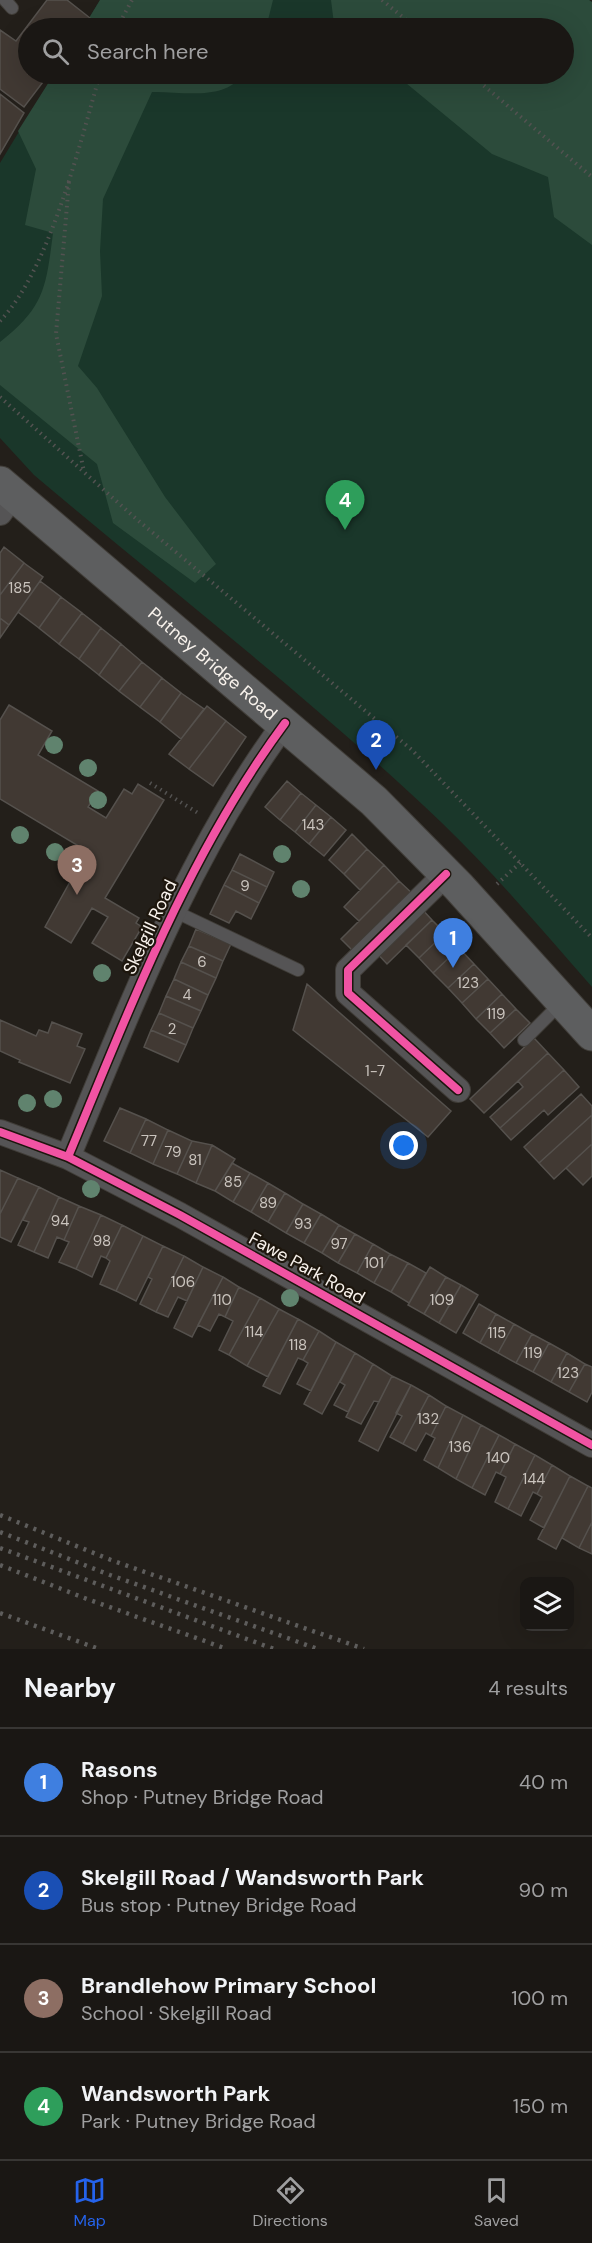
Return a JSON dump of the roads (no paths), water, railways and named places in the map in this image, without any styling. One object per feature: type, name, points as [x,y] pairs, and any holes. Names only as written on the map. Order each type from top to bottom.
[{"type":"main road","name":"Putney Bridge Road","points":[[4,497],[285,723],[374,801],[446,874],[592,1034]]},
{"type":"street","name":"Skelgill Road","points":[[68,1157],[119,1033],[174,911],[217,825],[239,787],[285,723]]},
{"type":"street","points":[[446,874],[348,970],[348,993],[458,1090]]},
{"type":"street","name":"Fawe Park Road","points":[[0,1132],[68,1157],[190,1220],[592,1445]]},
{"type":"lane","points":[[174,911],[298,970]]},
{"type":"lane","points":[[524,1040],[563,1002]]},
{"type":"railway","points":[[0,1515],[111,1560],[364,1649]]},
{"type":"railway","points":[[0,1532],[110,1575],[318,1649]]},
{"type":"railway","points":[[0,1548],[274,1649]]},
{"type":"railway","points":[[0,1565],[227,1649]]},
{"type":"railway","points":[[0,1613],[99,1649]]},
{"type":"place","name":"Wandsworth Park","points":[[345,530]]},
{"type":"place","name":"Skelgill Road / Wandsworth Park","points":[[376,770]]},
{"type":"place","name":"Brandlehow Primary School","points":[[77,895]]},
{"type":"place","name":"Rasons","points":[[453,968]]}]
